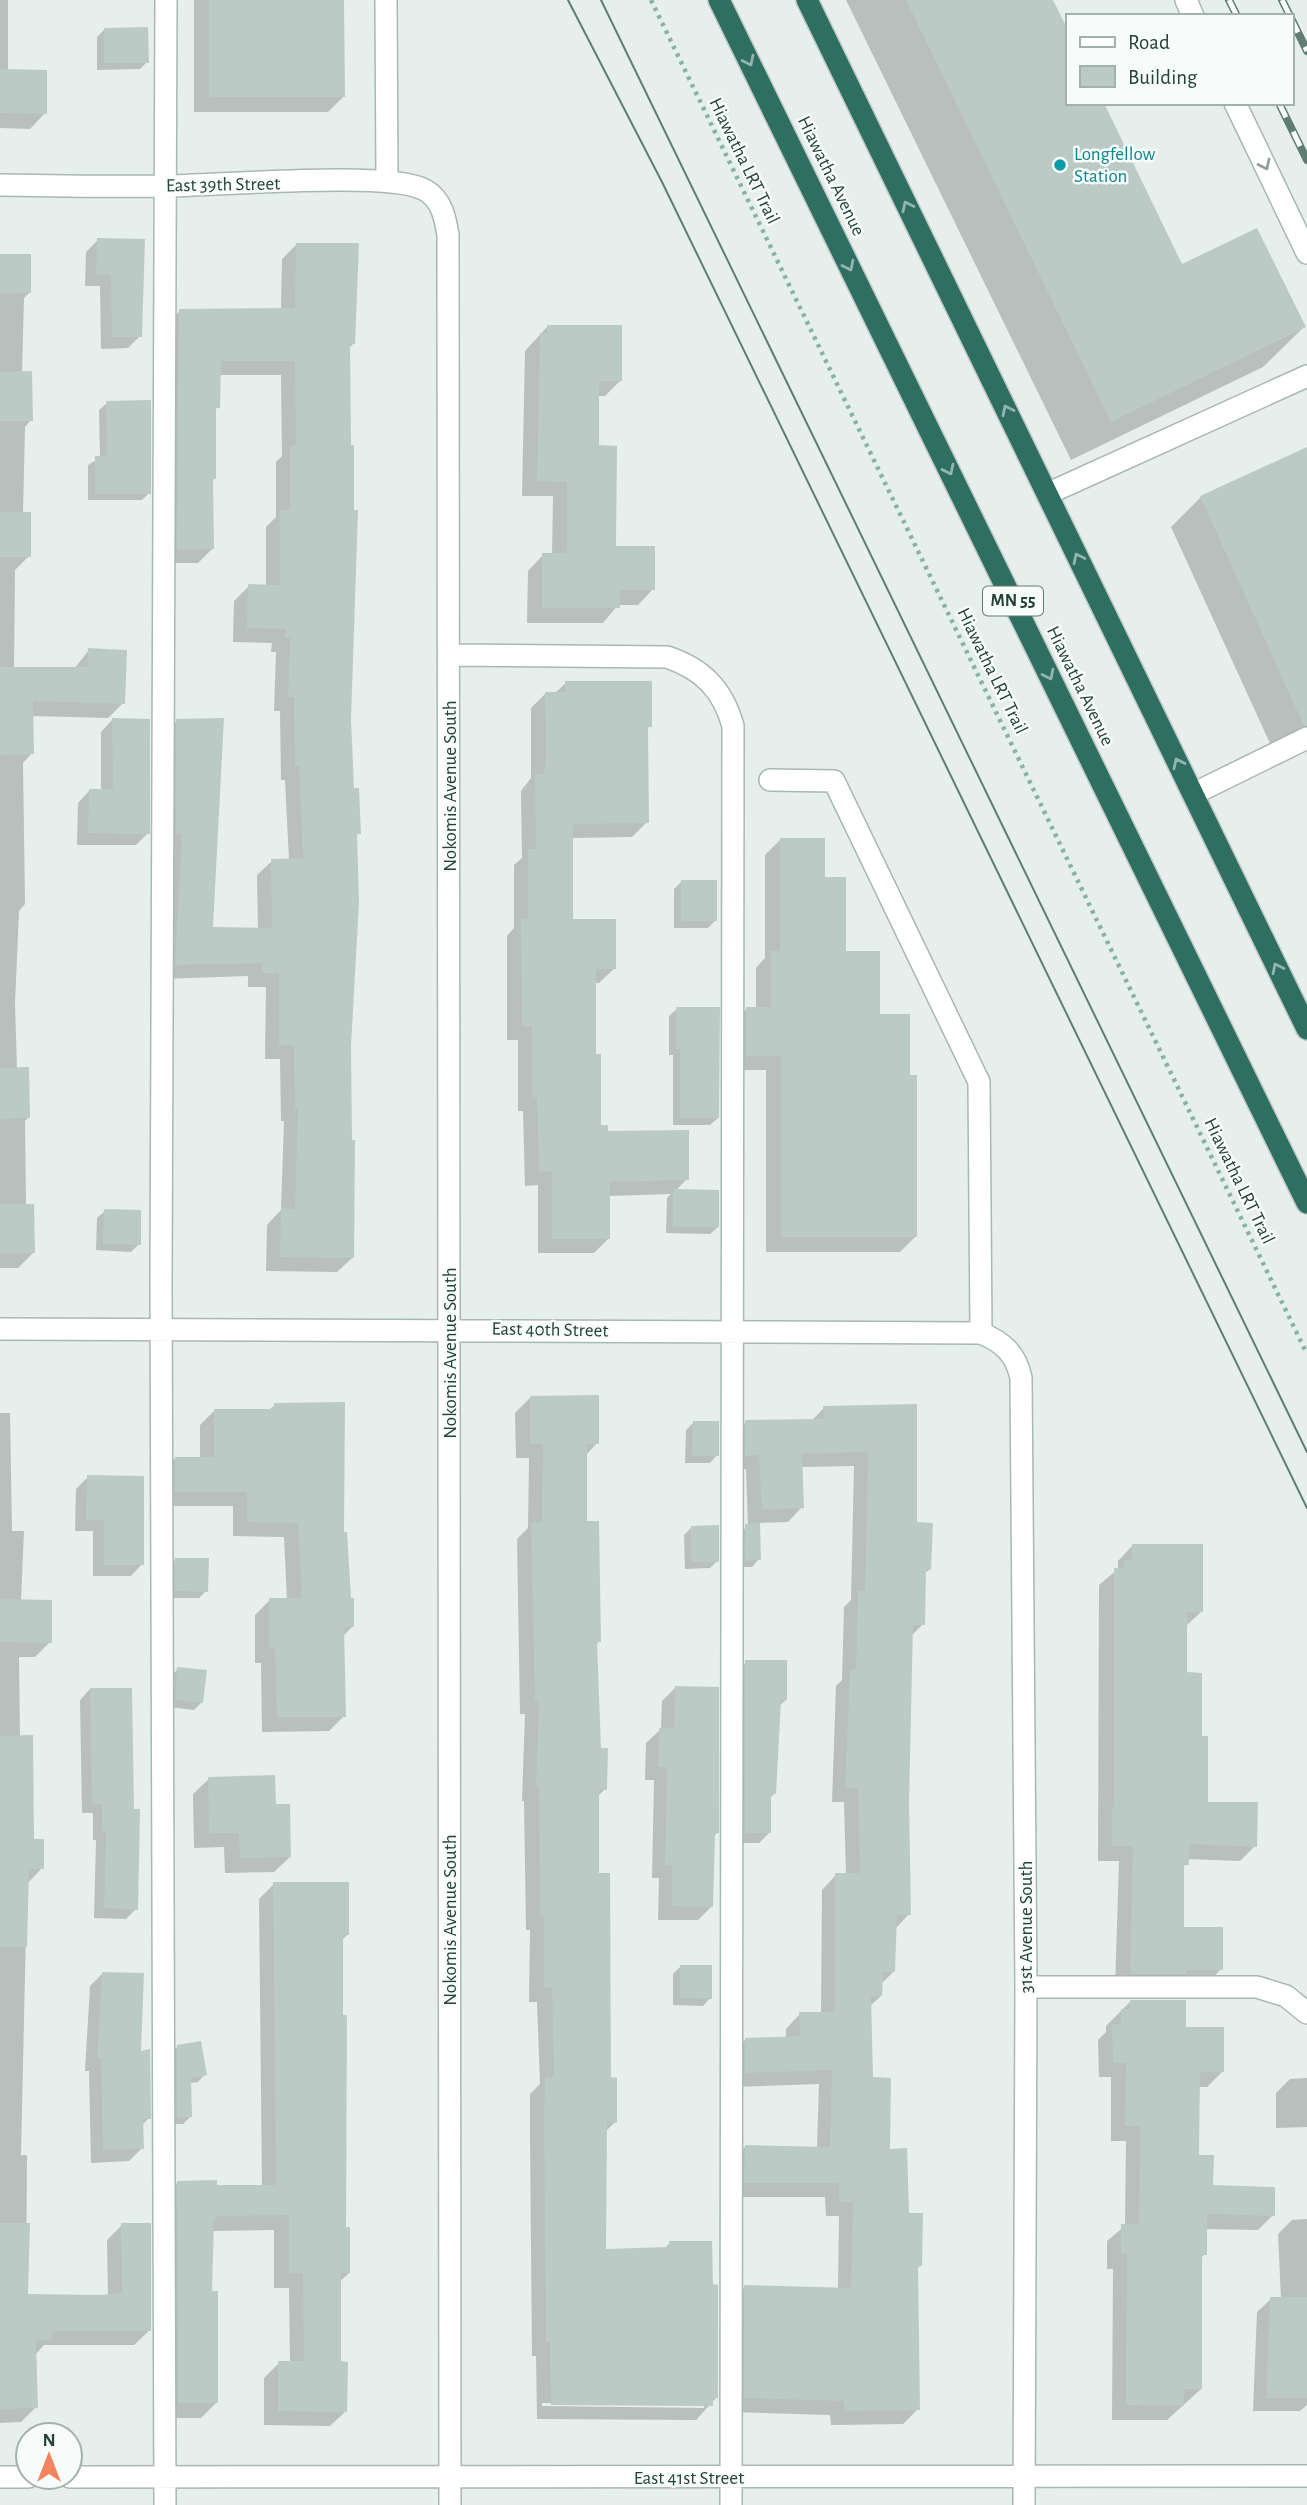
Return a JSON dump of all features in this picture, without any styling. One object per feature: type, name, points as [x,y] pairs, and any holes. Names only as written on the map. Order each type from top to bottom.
[{"type":"highway","name":"Hiawatha Avenue","points":[[719,0],[1307,1203]]},
{"type":"highway","points":[[807,0],[1307,1029]]},
{"type":"street","points":[[165,2505],[161,1330],[166,0]]},
{"type":"street","points":[[386,0],[387,181]]},
{"type":"street","points":[[1236,105],[1307,253]]},
{"type":"street","name":"East 39th Street","points":[[0,186],[165,186],[387,181],[425,190],[440,203]]},
{"type":"street","name":"Nokomis Avenue South","points":[[440,203],[448,235],[450,655],[450,2505]]},
{"type":"street","points":[[1047,494],[1307,376]]},
{"type":"street","points":[[450,655],[667,657],[687,664],[704,675],[727,705],[733,726],[730,1332],[731,2505]]},
{"type":"street","points":[[1193,794],[1307,738]]},
{"type":"street","points":[[770,780],[834,781],[979,1082],[981,1333]]},
{"type":"street","name":"East 40th Street","points":[[0,1329],[981,1333]]},
{"type":"street","name":"31st Avenue South","points":[[981,1333],[997,1340],[1010,1351],[1021,1378],[1026,1987],[1024,2505]]},
{"type":"street","points":[[1026,1987],[1257,1987],[1286,1996],[1307,2013]]},
{"type":"street","name":"East 41st Street","points":[[84,2477],[1307,2476]]},
{"type":"path","name":"Hiawatha LRT Trail","points":[[651,0],[1307,1354]]},
{"type":"building","points":[[209,0],[344,0],[345,97],[209,97]]},
{"type":"building","name":"Longfellow Station","points":[[906,0],[1053,0],[1066,26],[1066,105],[1105,105],[1182,264],[1257,228],[1306,327],[1111,422]]},
{"type":"building","points":[[148,27],[149,63],[104,63],[104,28]]},
{"type":"building","points":[[0,69],[47,70],[47,114],[0,113]]},
{"type":"building","points":[[97,238],[145,239],[142,337],[112,337],[111,275],[96,274]]},
{"type":"building","points":[[296,243],[359,243],[355,344],[350,344],[354,510],[358,510],[351,719],[354,788],[359,788],[361,834],[357,834],[359,902],[351,1046],[352,1140],[355,1140],[354,1258],[280,1257],[281,1208],[295,1209],[298,1107],[295,1108],[294,1046],[279,1045],[279,973],[262,973],[262,963],[175,965],[182,834],[176,834],[176,719],[224,718],[213,927],[272,928],[271,859],[303,858],[299,766],[295,766],[294,697],[288,697],[290,638],[285,638],[286,629],[247,628],[248,584],[280,585],[280,510],[290,510],[290,446],[296,446],[295,361],[221,361],[220,408],[216,408],[216,479],[213,479],[214,549],[177,550],[179,309],[295,308]]},
{"type":"building","points":[[0,254],[31,254],[31,293],[0,294]]},
{"type":"building","points":[[547,325],[622,325],[622,381],[599,381],[599,445],[617,446],[616,546],[655,546],[655,590],[620,590],[620,608],[542,608],[542,553],[566,553],[567,546],[567,482],[537,481],[540,333],[547,333]]},
{"type":"building","points":[[32,371],[33,421],[0,421],[0,372]]},
{"type":"building","points":[[151,400],[151,494],[95,494],[95,456],[107,456],[106,401]]},
{"type":"building","points":[[1307,447],[1307,725],[1304,726],[1200,496]]},
{"type":"building","points":[[0,512],[31,512],[31,557],[0,557]]},
{"type":"building","points":[[88,648],[127,650],[125,704],[33,701],[34,754],[0,755],[0,667],[88,667]]},
{"type":"building","points":[[565,681],[652,681],[652,727],[648,727],[649,823],[573,824],[573,919],[616,919],[616,969],[596,969],[596,1054],[601,1054],[601,1125],[608,1125],[608,1131],[689,1130],[689,1180],[610,1182],[610,1239],[552,1239],[552,1171],[539,1172],[537,1097],[532,1097],[532,1026],[522,1026],[521,919],[528,919],[528,849],[536,849],[535,774],[543,774],[546,762],[545,692],[565,692]]},
{"type":"building","points":[[112,718],[150,719],[150,834],[88,833],[89,789],[113,789]]},
{"type":"building","points":[[780,838],[825,838],[825,877],[846,877],[846,951],[880,951],[880,1014],[910,1014],[910,1075],[917,1075],[917,1237],[781,1237],[781,1056],[746,1056],[746,1007],[771,1007],[771,951],[780,951]]},
{"type":"building","points":[[681,880],[717,880],[717,921],[681,921]]},
{"type":"building","points":[[676,1007],[720,1007],[719,1118],[680,1118],[680,1049],[676,1049]]},
{"type":"building","points":[[29,1067],[30,1118],[0,1119],[0,1068]]},
{"type":"building","points":[[673,1189],[719,1190],[719,1227],[673,1227]]},
{"type":"building","points":[[0,1204],[34,1204],[35,1253],[0,1254]]},
{"type":"building","points":[[104,1209],[141,1210],[141,1245],[103,1244]]},
{"type":"building","points":[[599,1395],[599,1444],[587,1444],[587,1521],[599,1521],[601,1642],[597,1642],[601,1748],[608,1748],[607,1790],[599,1789],[599,1873],[610,1873],[611,2077],[617,2078],[617,2123],[607,2122],[606,2249],[669,2247],[669,2241],[712,2241],[713,2284],[718,2285],[718,2398],[713,2398],[713,2406],[551,2405],[550,2342],[546,2342],[544,2121],[545,2077],[554,2077],[552,1988],[544,1987],[544,1916],[540,1916],[539,1787],[536,1787],[539,1700],[535,1700],[531,1523],[542,1522],[543,1444],[530,1444],[530,1396]]},
{"type":"building","points":[[345,1402],[344,1532],[347,1532],[351,1598],[354,1598],[354,1627],[344,1627],[346,1717],[277,1717],[275,1649],[269,1649],[269,1598],[302,1598],[298,1523],[247,1522],[247,1492],[175,1492],[175,1457],[214,1457],[214,1409],[274,1409],[274,1403]]},
{"type":"building","points":[[917,1404],[917,1522],[933,1523],[931,1570],[926,1569],[925,1625],[913,1625],[909,1802],[911,1915],[897,1915],[895,1972],[883,1972],[882,1996],[871,1996],[873,2077],[891,2078],[890,2149],[907,2148],[909,2213],[923,2213],[922,2266],[918,2266],[920,2410],[845,2411],[844,2401],[744,2398],[744,2285],[851,2288],[853,2202],[839,2202],[839,2183],[744,2183],[745,2145],[830,2147],[832,2070],[745,2073],[745,2038],[800,2036],[799,2012],[835,2012],[835,1873],[860,1873],[858,1788],[845,1788],[850,1670],[856,1670],[858,1591],[865,1591],[868,1452],[802,1454],[804,1508],[762,1510],[759,1455],[745,1456],[745,1420],[824,1419],[823,1406]]},
{"type":"building","points":[[693,1421],[719,1421],[719,1456],[692,1456]]},
{"type":"building","points":[[87,1475],[144,1476],[144,1565],[104,1565],[104,1520],[86,1520]]},
{"type":"building","points":[[760,1523],[761,1560],[745,1561],[745,1524]]},
{"type":"building","points":[[719,1525],[719,1562],[691,1562],[691,1526]]},
{"type":"building","points":[[1132,1544],[1203,1544],[1203,1612],[1187,1612],[1187,1672],[1202,1673],[1202,1736],[1208,1736],[1208,1802],[1258,1802],[1257,1847],[1189,1844],[1189,1865],[1184,1865],[1184,1927],[1223,1927],[1223,1970],[1186,1970],[1186,1974],[1130,1974],[1133,1846],[1112,1846],[1112,1807],[1114,1568],[1124,1568],[1124,1560],[1132,1560]]},
{"type":"building","points":[[175,1558],[209,1558],[208,1592],[175,1591]]},
{"type":"building","points":[[0,1599],[52,1600],[52,1643],[0,1642]]},
{"type":"building","points":[[745,1660],[787,1660],[787,1700],[781,1700],[776,1794],[771,1794],[771,1833],[745,1833]]},
{"type":"building","points":[[177,1667],[207,1670],[203,1703],[175,1700]]},
{"type":"building","points":[[675,1686],[719,1687],[719,1833],[715,1833],[713,1907],[672,1906],[672,1865],[665,1865],[667,1767],[658,1767],[659,1728],[674,1728]]},
{"type":"building","points":[[90,1688],[132,1688],[134,1809],[140,1809],[138,1910],[104,1908],[106,1831],[102,1831],[102,1804],[92,1804]]},
{"type":"building","points":[[33,1735],[34,1839],[44,1839],[44,1869],[29,1869],[27,1947],[0,1947],[0,1736]]},
{"type":"building","points":[[275,1775],[276,1804],[290,1804],[291,1857],[240,1858],[239,1833],[209,1833],[208,1777]]},
{"type":"building","points":[[273,1882],[349,1882],[349,1935],[343,1935],[343,2015],[347,2015],[346,2227],[350,2227],[350,2273],[341,2273],[341,2361],[348,2362],[347,2412],[278,2411],[278,2361],[304,2361],[303,2273],[289,2273],[289,2215],[217,2216],[214,2220],[212,2291],[218,2291],[218,2403],[178,2403],[177,2181],[217,2180],[217,2185],[276,2185]]},
{"type":"building","points":[[680,1965],[712,1965],[712,1999],[680,1998]]},
{"type":"building","points":[[102,1972],[144,1973],[141,2051],[150,2049],[151,2119],[143,2119],[144,2149],[103,2150],[101,2059],[97,2058]]},
{"type":"building","points":[[1130,2000],[1186,2000],[1186,2027],[1224,2027],[1224,2072],[1200,2072],[1199,2155],[1214,2155],[1213,2185],[1275,2187],[1275,2216],[1207,2214],[1207,2255],[1202,2255],[1202,2389],[1184,2389],[1184,2406],[1126,2405],[1127,2254],[1121,2254],[1121,2224],[1139,2224],[1140,2126],[1125,2126],[1126,2063],[1113,2063],[1112,2024],[1121,2024],[1121,2009],[1130,2009]]},
{"type":"building","points":[[201,2041],[207,2075],[191,2078],[192,2117],[177,2118],[177,2045]]},
{"type":"building","points":[[0,2223],[30,2223],[28,2294],[100,2295],[122,2293],[121,2223],[151,2223],[151,2331],[52,2331],[52,2340],[36,2340],[38,2408],[0,2409]]},
{"type":"building","points":[[1270,2297],[1307,2297],[1307,2398],[1266,2398]]},
{"type":"tram line","points":[[568,0],[662,182],[1307,1508]]},
{"type":"tram line","points":[[601,0],[1307,1452]]},
{"type":"railway","points":[[1229,0],[1236,14]]},
{"type":"railway","points":[[1282,0],[1289,14]]},
{"type":"railway","points":[[1293,22],[1307,51]]},
{"type":"railway","points":[[1280,105],[1307,160]]},
{"type":"place","name":"Longfellow Station","points":[[1060,165]]}]
